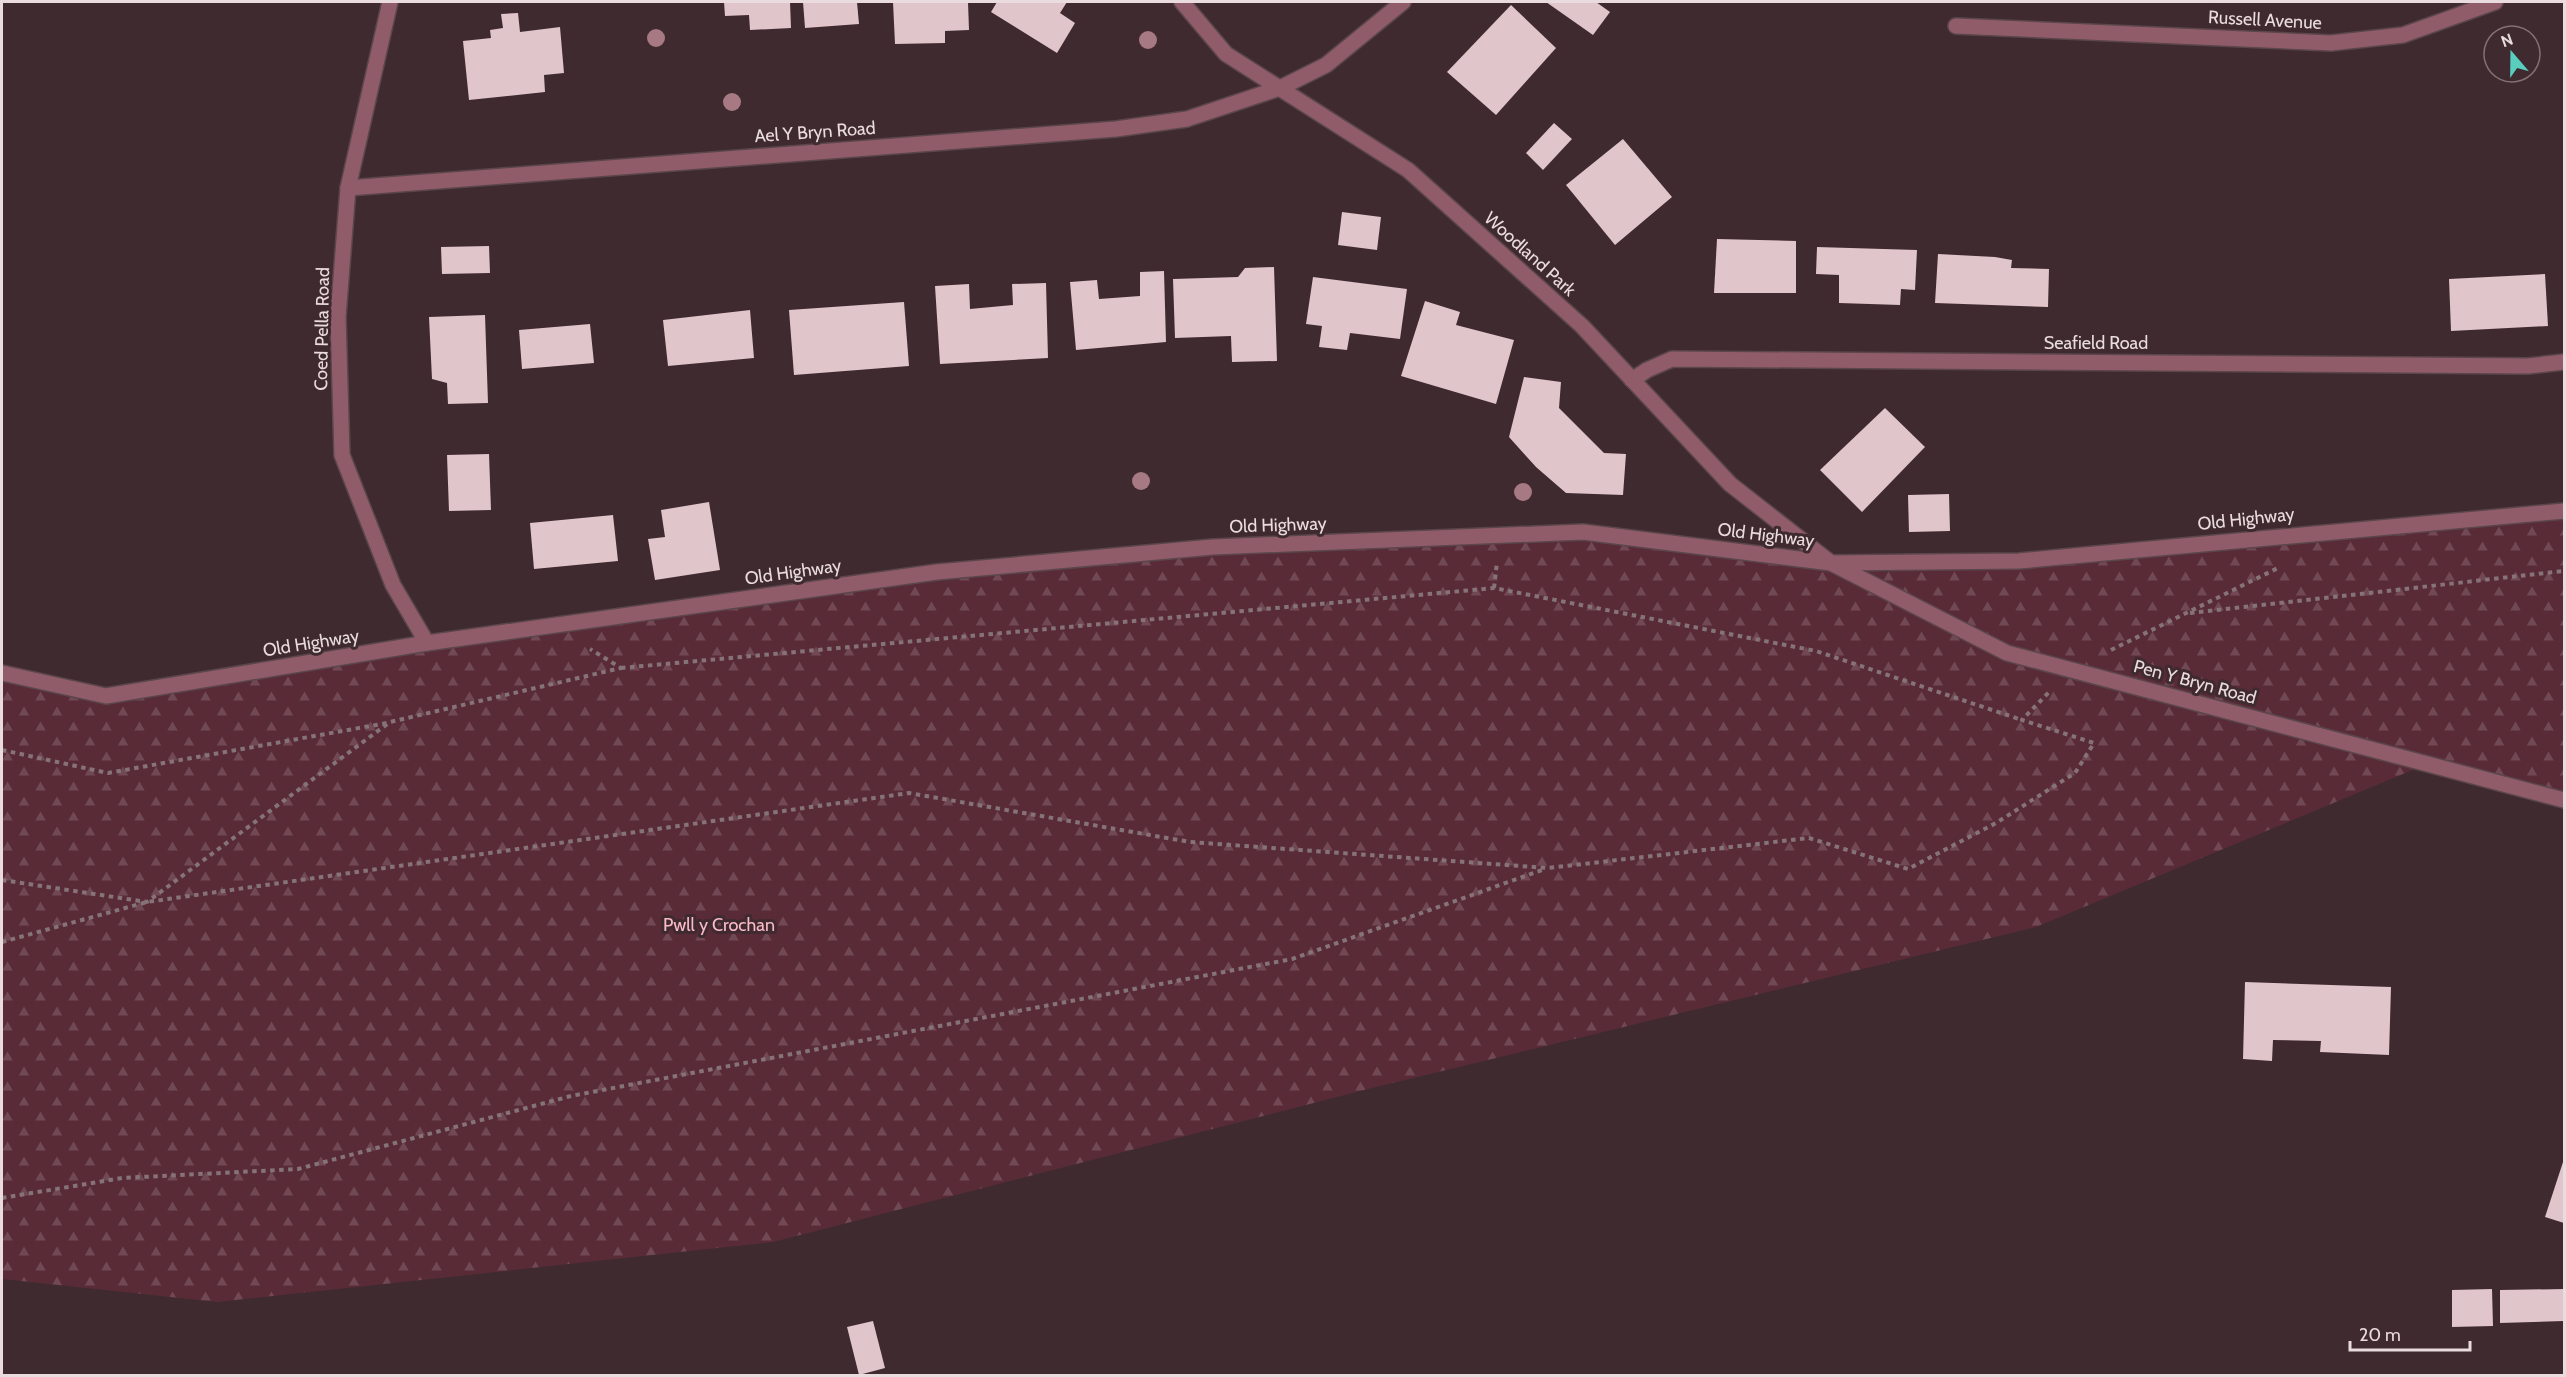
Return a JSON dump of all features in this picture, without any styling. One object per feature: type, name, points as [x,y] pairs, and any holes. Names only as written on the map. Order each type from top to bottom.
[{"type":"street","name":"Coed Pella Road","points":[[390,2],[348,188],[338,317],[342,454],[393,585],[427,643]]},
{"type":"street","name":"Woodland Park","points":[[1182,2],[1226,54],[1408,170],[1581,326],[1730,484],[1831,563]]},
{"type":"street","name":"Ael Y Bryn Road","points":[[348,188],[1116,129],[1188,119],[1280,88],[1326,65],[1403,2]]},
{"type":"street","name":"Russell Avenue","points":[[1956,26],[2331,43],[2403,35],[2495,2]]},
{"type":"street","name":"Seafield Road","points":[[1632,380],[1647,370],[1672,359],[2528,366],[2565,362]]},
{"type":"street","name":"Old Highway","points":[[2,674],[106,696],[427,643],[937,572],[1214,547],[1583,532],[1831,563],[2019,561],[2565,511]]},
{"type":"street","name":"Pen Y Bryn Road","points":[[1831,563],[2007,653],[2565,800]]},
{"type":"path","points":[[2022,720],[2071,669],[2288,563]]},
{"type":"path","points":[[2185,614],[2565,571]]},
{"type":"path","points":[[2,750],[108,773],[390,722],[621,668],[1494,588],[1816,651],[2094,742],[2075,774],[1996,823],[1908,869],[1809,838],[1548,868],[1190,842],[909,793],[147,902],[2,942]]},
{"type":"path","points":[[551,626],[621,668]]},
{"type":"path","points":[[2,880],[147,902],[390,722]]},
{"type":"path","points":[[2,1198],[122,1178],[298,1169],[571,1096],[1292,959],[1548,868]]},
{"type":"green space","name":"Pwll y Crochan","points":[[2564,511],[2564,801],[2427,764],[2036,927],[1372,1088],[773,1242],[217,1302],[2,1279],[2,673],[106,696],[688,606],[1213,547],[1583,532],[1884,572]]},
{"type":"building","points":[[724,2],[790,2],[791,28],[750,30],[749,15],[725,16]]},
{"type":"building","points":[[803,2],[857,2],[859,24],[805,28]]},
{"type":"building","points":[[893,2],[968,2],[969,30],[945,31],[945,43],[895,44]]},
{"type":"building","points":[[997,2],[1067,2],[1060,13],[1075,23],[1057,53],[991,12]]},
{"type":"building","points":[[1546,2],[1596,2],[1610,12],[1593,35]]},
{"type":"building","points":[[1511,5],[1556,48],[1496,115],[1447,72]]},
{"type":"building","points":[[518,13],[520,32],[560,27],[564,73],[544,75],[545,92],[469,100],[463,41],[491,38],[490,30],[503,28],[501,14]]},
{"type":"building","points":[[1554,123],[1572,139],[1543,170],[1526,153]]},
{"type":"building","points":[[1623,139],[1672,197],[1615,245],[1566,185]]},
{"type":"building","points":[[1342,212],[1381,217],[1377,250],[1338,245]]},
{"type":"building","points":[[1717,239],[1796,241],[1796,293],[1714,293]]},
{"type":"building","points":[[489,246],[490,273],[442,274],[441,247]]},
{"type":"building","points":[[1817,247],[1917,250],[1915,290],[1901,289],[1900,305],[1839,303],[1839,275],[1816,274]]},
{"type":"building","points":[[1938,254],[1995,257],[2012,260],[2011,268],[2049,269],[2048,307],[1935,303]]},
{"type":"building","points":[[1274,267],[1277,361],[1232,362],[1231,336],[1175,338],[1173,279],[1238,277],[1245,268]]},
{"type":"building","points":[[1164,271],[1166,342],[1076,350],[1070,282],[1097,280],[1099,299],[1140,296],[1140,272]]},
{"type":"building","points":[[2545,274],[2548,326],[2451,331],[2449,279]]},
{"type":"building","points":[[1313,277],[1407,289],[1400,339],[1350,333],[1347,350],[1319,347],[1322,326],[1306,324]]},
{"type":"building","points":[[1046,283],[1048,358],[940,364],[935,286],[969,284],[970,309],[1013,305],[1012,284]]},
{"type":"building","points":[[1425,301],[1460,312],[1456,325],[1514,340],[1496,404],[1401,376]]},
{"type":"building","points":[[904,302],[909,366],[794,375],[789,310]]},
{"type":"building","points":[[750,310],[754,358],[668,366],[663,320]]},
{"type":"building","points":[[485,315],[488,403],[448,404],[447,383],[432,379],[429,317]]},
{"type":"building","points":[[590,324],[594,363],[522,369],[519,330]]},
{"type":"building","points":[[1524,377],[1561,382],[1559,408],[1604,453],[1626,454],[1623,495],[1566,493],[1536,467],[1509,437]]},
{"type":"building","points":[[1885,408],[1925,447],[1862,512],[1820,470]]},
{"type":"building","points":[[489,454],[491,510],[449,511],[447,455]]},
{"type":"building","points":[[1949,494],[1950,531],[1909,532],[1908,495]]},
{"type":"building","points":[[709,502],[720,570],[655,580],[648,539],[665,537],[661,510]]},
{"type":"building","points":[[613,515],[618,561],[534,569],[530,523]]},
{"type":"building","points":[[2245,982],[2391,987],[2389,1055],[2320,1052],[2321,1041],[2273,1040],[2272,1061],[2243,1059]]},
{"type":"building","points":[[2564,1159],[2564,1223],[2545,1217]]},
{"type":"building","points":[[2492,1289],[2493,1326],[2452,1327],[2452,1290]]},
{"type":"building","points":[[2564,1289],[2564,1321],[2500,1323],[2500,1290]]},
{"type":"building","points":[[873,1321],[885,1368],[859,1375],[847,1327]]}]
